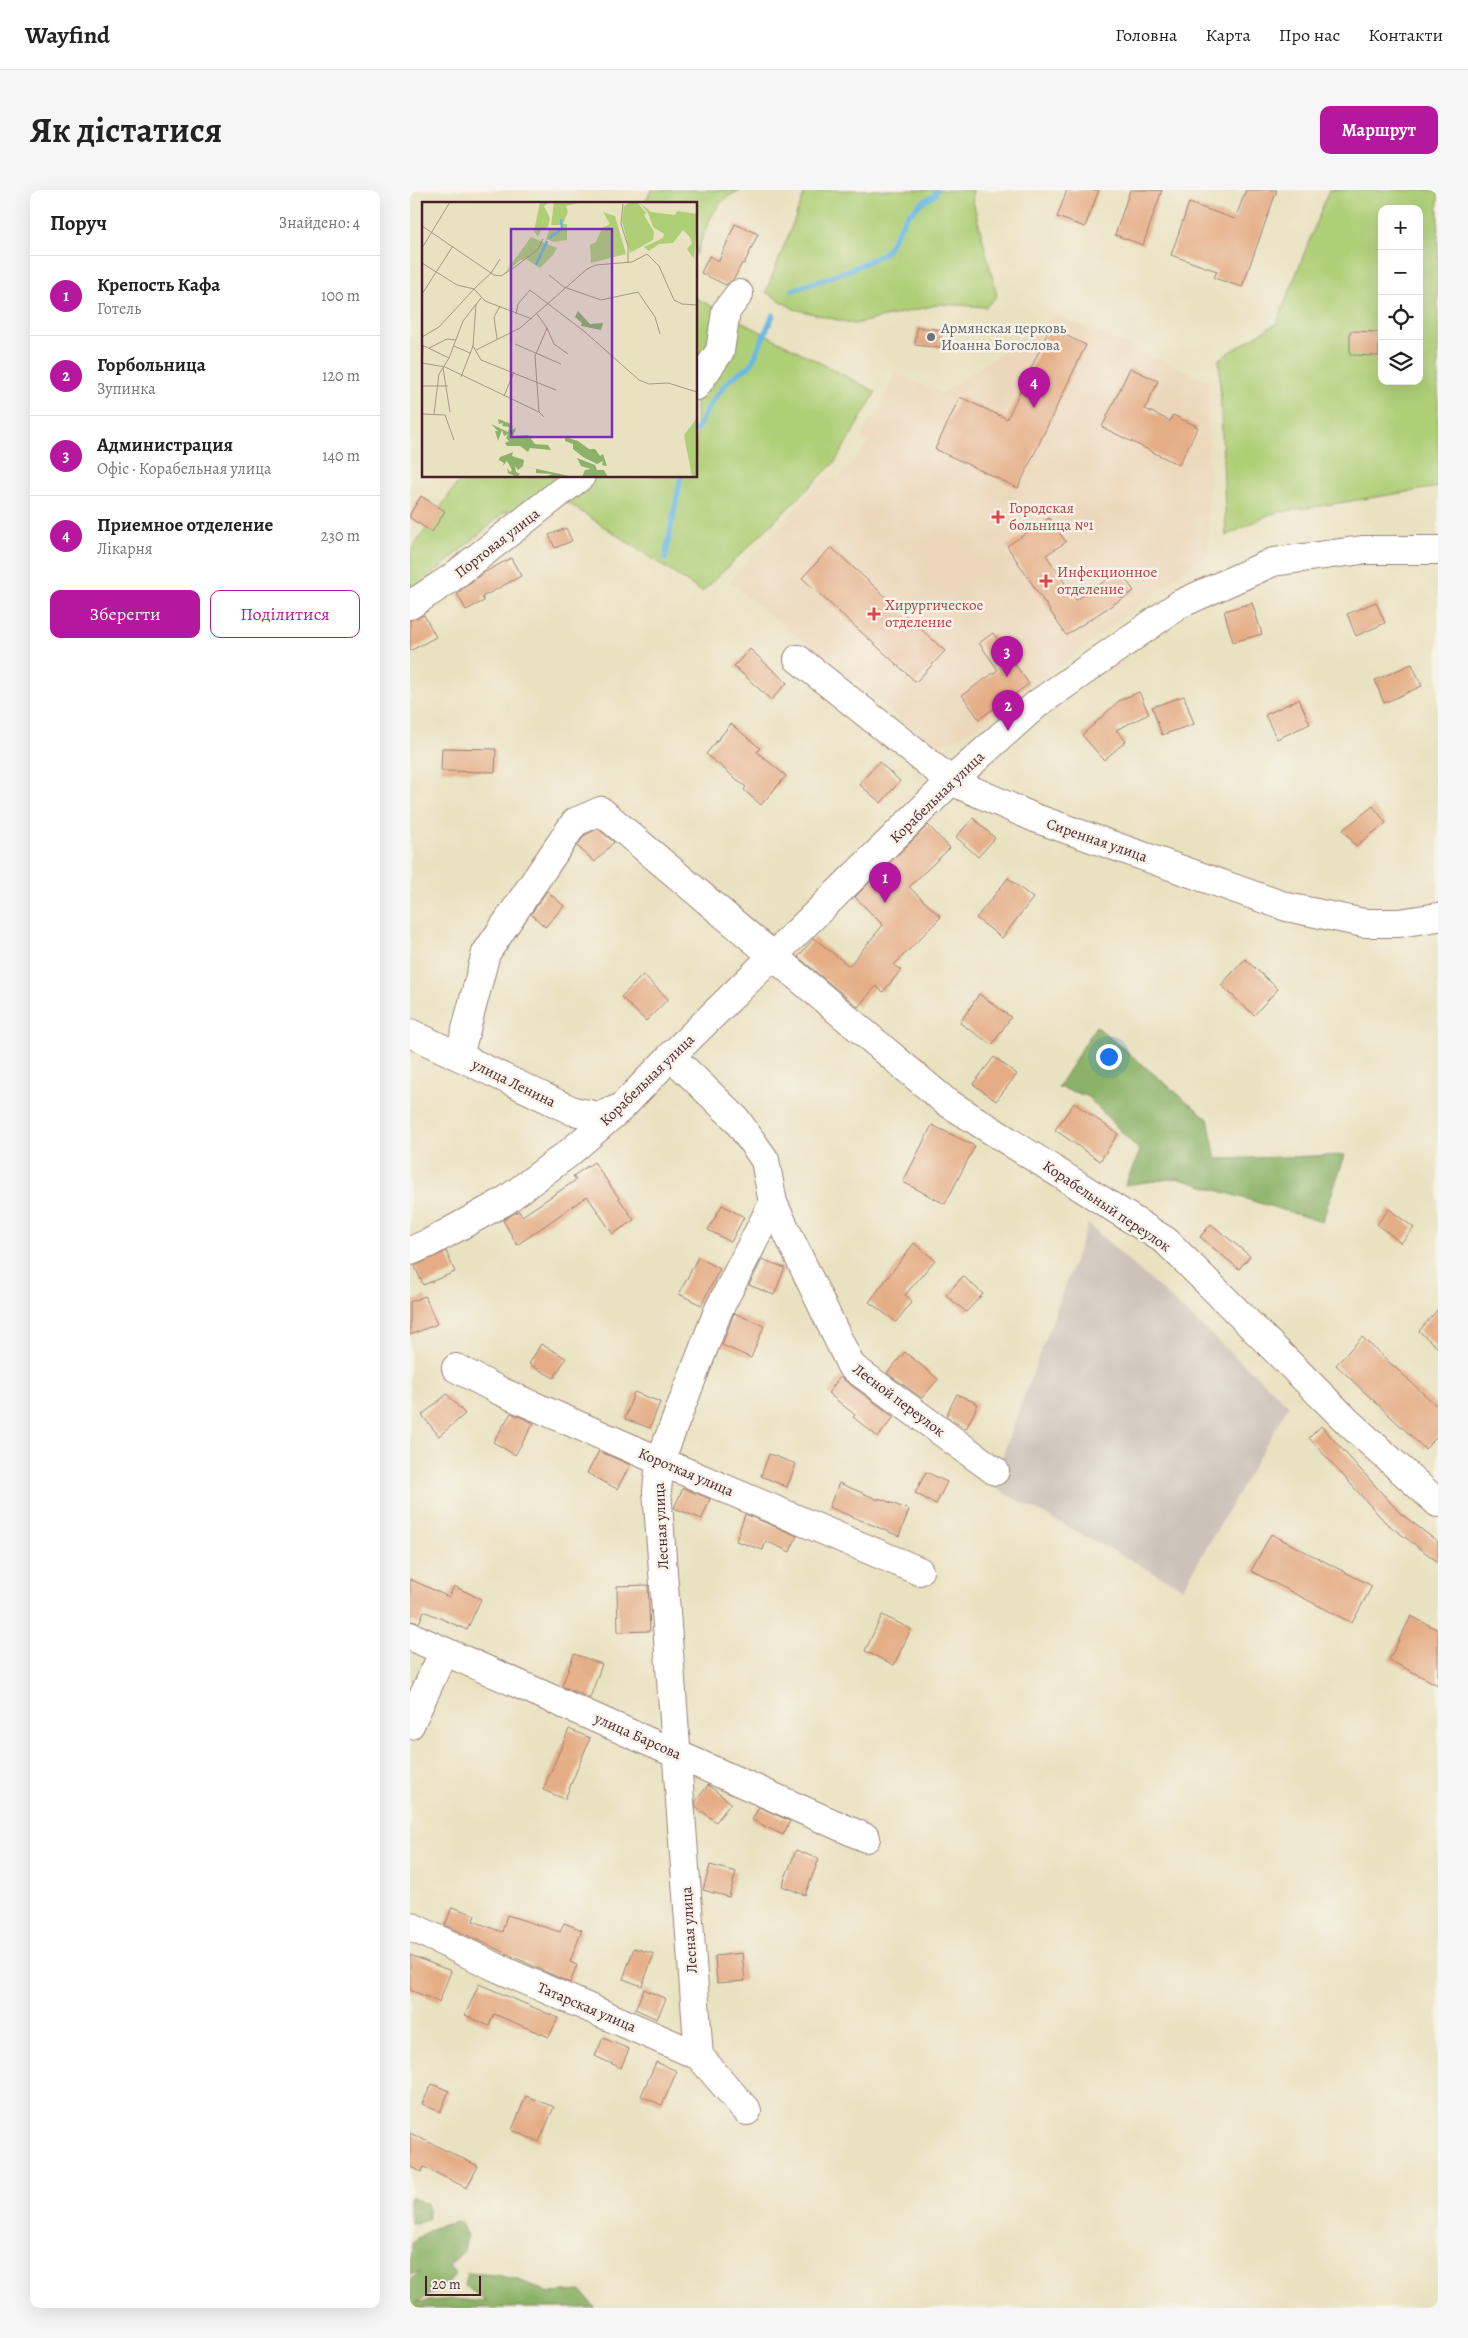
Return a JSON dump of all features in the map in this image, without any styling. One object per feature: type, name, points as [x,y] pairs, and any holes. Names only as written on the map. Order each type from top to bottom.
[{"type":"street","points":[[698,383],[720,351],[726,311],[739,294]]},
{"type":"street","name":"Портовая улица","points":[[410,605],[450,579],[578,478]]},
{"type":"street","name":"Корабельная улица","points":[[410,1251],[429,1243],[504,1201],[568,1153],[622,1108],[671,1056],[774,957],[951,781],[1037,704],[1180,604],[1273,562],[1362,550],[1438,550]]},
{"type":"street","name":"Сиренная улица","points":[[798,659],[951,781],[1035,818],[1287,907],[1364,923],[1399,923],[1438,917]]},
{"type":"street","name":"Корабельный переулок","points":[[459,1056],[486,953],[575,822],[601,812],[946,1101],[1166,1241],[1349,1423],[1438,1503]]},
{"type":"street","name":"улица Ленина","points":[[410,1033],[573,1111],[598,1116],[622,1108]]},
{"type":"street","points":[[671,1056],[736,1119],[764,1160],[773,1203]]},
{"type":"street","name":"Лесная улица","points":[[699,2056],[657,1491],[660,1462],[718,1311],[773,1203]]},
{"type":"street","name":"Лесной переулок","points":[[773,1203],[851,1366],[995,1472]]},
{"type":"street","name":"Короткая улица","points":[[456,1368],[500,1390],[660,1462],[919,1571]]},
{"type":"street","name":"улица Барсова","points":[[410,1636],[866,1838]]},
{"type":"street","points":[[410,1725],[444,1651]]},
{"type":"street","name":"Татарская улица","points":[[410,1926],[500,1969],[699,2056],[747,2111]]},
{"type":"shaded area","name":"Городская больница №1","points":[[1057,315],[1209,381],[1208,553],[996,713],[957,739],[936,747],[729,582],[825,476],[837,481],[869,442],[861,437],[871,418],[877,418],[894,374],[943,393]]},
{"type":"shaded area","points":[[1088,1224],[1289,1405],[1183,1588],[991,1486]]},
{"type":"green space","points":[[651,190],[742,190],[732,194],[717,207],[707,225],[698,250],[698,202],[646,202]]},
{"type":"green space","points":[[806,190],[973,190],[972,197],[997,296],[986,307],[941,304],[854,324],[794,309],[766,292]]},
{"type":"green space","points":[[1329,190],[1438,190],[1438,487],[1270,514],[1226,536],[1219,359],[1277,323]]},
{"type":"green space","points":[[698,299],[876,392],[835,462],[702,592],[567,502],[505,512],[410,593],[410,552],[461,478],[698,478]]},
{"type":"green space","points":[[1096,1026],[1208,1119],[1216,1159],[1345,1155],[1322,1222],[1177,1178],[1125,1185],[1140,1151],[1087,1096],[1058,1087]]},
{"type":"green space","points":[[410,2197],[427,2204],[429,2218],[416,2224],[410,2223]]},
{"type":"green space","points":[[460,2221],[467,2236],[464,2251],[449,2265],[456,2274],[447,2285],[417,2302],[453,2299],[487,2302],[464,2285],[467,2273],[497,2275],[521,2281],[550,2293],[581,2291],[595,2308],[410,2308],[410,2279],[421,2272],[410,2274],[411,2242],[433,2228]]},
{"type":"building","points":[[1067,190],[1099,190],[1085,227],[1057,217]]},
{"type":"building","points":[[1130,190],[1162,190],[1143,245],[1115,235]]},
{"type":"building","points":[[1246,190],[1277,190],[1242,287],[1214,278],[1217,271],[1171,255],[1189,203],[1235,219]]},
{"type":"building","points":[[735,224],[758,234],[744,264],[742,263],[734,279],[726,285],[701,273],[709,256],[719,261]]},
{"type":"building","points":[[917,327],[942,330],[940,348],[915,345]]},
{"type":"building","points":[[1050,328],[1086,345],[1018,488],[935,449],[960,397],[1007,419]]},
{"type":"building","points":[[1350,331],[1378,332],[1378,356],[1350,355]]},
{"type":"building","points":[[1130,368],[1158,381],[1145,409],[1170,421],[1173,415],[1198,427],[1179,465],[1102,427]]},
{"type":"building","points":[[421,496],[445,511],[432,532],[410,518],[410,514]]},
{"type":"building","name":"Инфекционное отделение","points":[[1049,518],[1066,542],[1046,555],[1076,600],[1120,571],[1134,591],[1066,635],[1007,546]]},
{"type":"building","points":[[566,528],[572,541],[555,548],[549,535]]},
{"type":"building","name":"Хирургическое отделение","points":[[831,547],[945,651],[916,682],[802,578]]},
{"type":"building","points":[[511,558],[521,576],[482,597],[484,601],[466,610],[457,593],[483,573]]},
{"type":"building","points":[[1376,602],[1385,623],[1356,636],[1347,614]]},
{"type":"building","points":[[1252,603],[1262,634],[1233,642],[1224,611]]},
{"type":"building","points":[[424,615],[436,637],[410,651],[410,620]]},
{"type":"building","points":[[993,633],[1029,684],[979,719],[962,695],[998,670],[979,643]]},
{"type":"building","points":[[750,649],[787,683],[771,700],[734,666]]},
{"type":"building","points":[[1412,664],[1422,686],[1384,703],[1375,680]]},
{"type":"building","points":[[1139,692],[1149,714],[1116,730],[1126,741],[1104,760],[1082,735],[1120,700]]},
{"type":"building","points":[[1184,696],[1194,724],[1162,735],[1152,707]]},
{"type":"building","points":[[1299,699],[1310,724],[1277,739],[1265,715]]},
{"type":"building","points":[[731,724],[760,748],[757,752],[786,776],[761,805],[744,790],[746,787],[706,754]]},
{"type":"building","points":[[442,748],[496,749],[495,772],[441,771]]},
{"type":"building","points":[[879,762],[900,781],[881,803],[859,784]]},
{"type":"building","points":[[1373,806],[1386,823],[1356,846],[1343,830]]},
{"type":"building","points":[[973,818],[995,838],[978,857],[956,837]]},
{"type":"building","points":[[928,825],[950,848],[909,887],[941,917],[894,965],[901,970],[883,992],[876,986],[858,1007],[798,957],[814,938],[849,966],[883,925],[855,897]]},
{"type":"building","points":[[598,829],[614,842],[595,862],[577,846],[585,835]]},
{"type":"building","points":[[1008,878],[1033,898],[1002,938],[976,918]]},
{"type":"building","points":[[547,891],[564,906],[545,927],[531,914]]},
{"type":"building","points":[[1245,959],[1278,989],[1254,1015],[1221,985]]},
{"type":"building","points":[[643,975],[668,999],[646,1021],[621,997]]},
{"type":"building","points":[[979,994],[1011,1017],[992,1045],[960,1023]]},
{"type":"building","points":[[994,1057],[1017,1074],[996,1101],[973,1084]]},
{"type":"building","points":[[1074,1103],[1118,1134],[1100,1161],[1055,1130]]},
{"type":"building","points":[[932,1125],[975,1146],[945,1204],[903,1182]]},
{"type":"building","points":[[594,1162],[634,1220],[613,1234],[587,1196],[517,1245],[503,1220],[519,1211],[522,1216],[576,1180],[573,1176]]},
{"type":"building","points":[[722,1205],[744,1217],[731,1242],[708,1230]]},
{"type":"building","points":[[1389,1209],[1414,1228],[1401,1243],[1377,1224]]},
{"type":"building","points":[[1211,1224],[1250,1256],[1239,1269],[1200,1237]]},
{"type":"building","points":[[914,1243],[935,1260],[905,1295],[912,1301],[896,1322],[869,1302]]},
{"type":"building","points":[[446,1251],[455,1272],[423,1285],[415,1266]]},
{"type":"building","points":[[698,1257],[720,1269],[701,1305],[679,1294]]},
{"type":"building","points":[[762,1259],[785,1268],[774,1295],[749,1285]]},
{"type":"building","points":[[963,1276],[983,1294],[966,1312],[946,1295]]},
{"type":"building","points":[[425,1296],[437,1324],[410,1335],[410,1302]]},
{"type":"building","points":[[1438,1309],[1438,1348],[1419,1331]]},
{"type":"building","points":[[734,1313],[764,1326],[751,1358],[722,1345]]},
{"type":"building","points":[[1362,1337],[1438,1407],[1438,1436],[1425,1449],[1336,1365]]},
{"type":"building","points":[[541,1344],[566,1358],[554,1378],[529,1364]]},
{"type":"building","points":[[905,1352],[938,1379],[922,1398],[887,1373]]},
{"type":"building","points":[[840,1377],[894,1417],[878,1437],[853,1417],[855,1415],[828,1393]]},
{"type":"building","points":[[634,1392],[660,1402],[650,1428],[625,1419]]},
{"type":"building","points":[[447,1394],[465,1414],[439,1436],[422,1415]]},
{"type":"building","points":[[957,1394],[978,1404],[966,1429],[946,1416]]},
{"type":"building","points":[[511,1413],[534,1423],[515,1455],[493,1442]]},
{"type":"building","points":[[1321,1426],[1400,1513],[1438,1542],[1438,1562],[1386,1523],[1309,1438]]},
{"type":"building","points":[[599,1451],[630,1465],[617,1489],[587,1473]]},
{"type":"building","points":[[769,1454],[796,1464],[787,1487],[761,1476]]},
{"type":"building","points":[[926,1472],[947,1482],[936,1504],[915,1493]]},
{"type":"building","points":[[839,1483],[909,1510],[899,1536],[829,1507]]},
{"type":"building","points":[[683,1488],[710,1499],[702,1519],[674,1508]]},
{"type":"building","points":[[745,1514],[797,1536],[790,1552],[766,1541],[763,1550],[736,1541]]},
{"type":"building","points":[[1271,1534],[1372,1586],[1352,1623],[1251,1571]]},
{"type":"building","points":[[410,1579],[449,1597],[454,1586],[481,1599],[467,1630],[424,1611],[419,1623],[410,1621]]},
{"type":"building","points":[[648,1585],[650,1631],[618,1632],[617,1586]]},
{"type":"building","points":[[882,1615],[911,1629],[894,1665],[865,1651]]},
{"type":"building","points":[[1411,1616],[1438,1630],[1438,1685],[1389,1660]]},
{"type":"building","points":[[574,1654],[602,1664],[590,1698],[562,1686]]},
{"type":"building","points":[[569,1729],[590,1738],[565,1799],[543,1790]]},
{"type":"building","points":[[708,1785],[731,1803],[716,1822],[696,1807],[696,1801]]},
{"type":"building","points":[[759,1807],[790,1821],[783,1835],[752,1820]]},
{"type":"building","points":[[796,1850],[819,1859],[805,1895],[782,1886]]},
{"type":"building","points":[[710,1865],[736,1872],[729,1897],[703,1890]]},
{"type":"building","points":[[452,1907],[475,1915],[473,1921],[502,1932],[507,1915],[560,1932],[564,1923],[582,1930],[570,1962],[577,1965],[570,1983],[445,1925]]},
{"type":"building","points":[[634,1948],[654,1954],[642,1986],[623,1979]]},
{"type":"building","points":[[742,1953],[745,1981],[717,1983],[715,1956]]},
{"type":"building","points":[[410,1955],[451,1971],[439,2002],[410,1990]]},
{"type":"building","points":[[479,1984],[558,2018],[549,2037],[494,2014],[489,2026],[465,2015]]},
{"type":"building","points":[[644,1989],[666,1999],[657,2019],[635,2009]]},
{"type":"building","points":[[603,2038],[629,2049],[621,2068],[595,2056]]},
{"type":"building","points":[[656,2062],[677,2071],[662,2105],[641,2096]]},
{"type":"building","points":[[432,2084],[449,2091],[440,2112],[422,2104]]},
{"type":"building","points":[[526,2096],[554,2107],[539,2142],[512,2130]]},
{"type":"building","points":[[410,2133],[478,2166],[467,2188],[424,2167],[422,2172],[410,2167]]},
{"type":"waterway","points":[[793,290],[850,270],[881,255],[887,250],[906,217],[921,203],[935,195],[936,190]]},
{"type":"waterway","points":[[698,426],[711,403],[729,380],[751,365],[773,315]]},
{"type":"waterway","points":[[665,559],[681,478]]},
{"type":"place","name":"Армянская церковь Иоанна Богослова","points":[[931,337]]},
{"type":"place","name":"Приемное отделение","points":[[1034,408]]},
{"type":"place","name":"Городская больница №1","points":[[998,517]]},
{"type":"place","name":"Инфекционное отделение","points":[[1046,581]]},
{"type":"place","name":"Хирургическое отделение","points":[[874,614]]},
{"type":"place","name":"Администрация","points":[[1007,677]]},
{"type":"place","name":"Горбольница","points":[[1008,731]]},
{"type":"place","name":"Крепость Кафа","points":[[885,903]]}]
